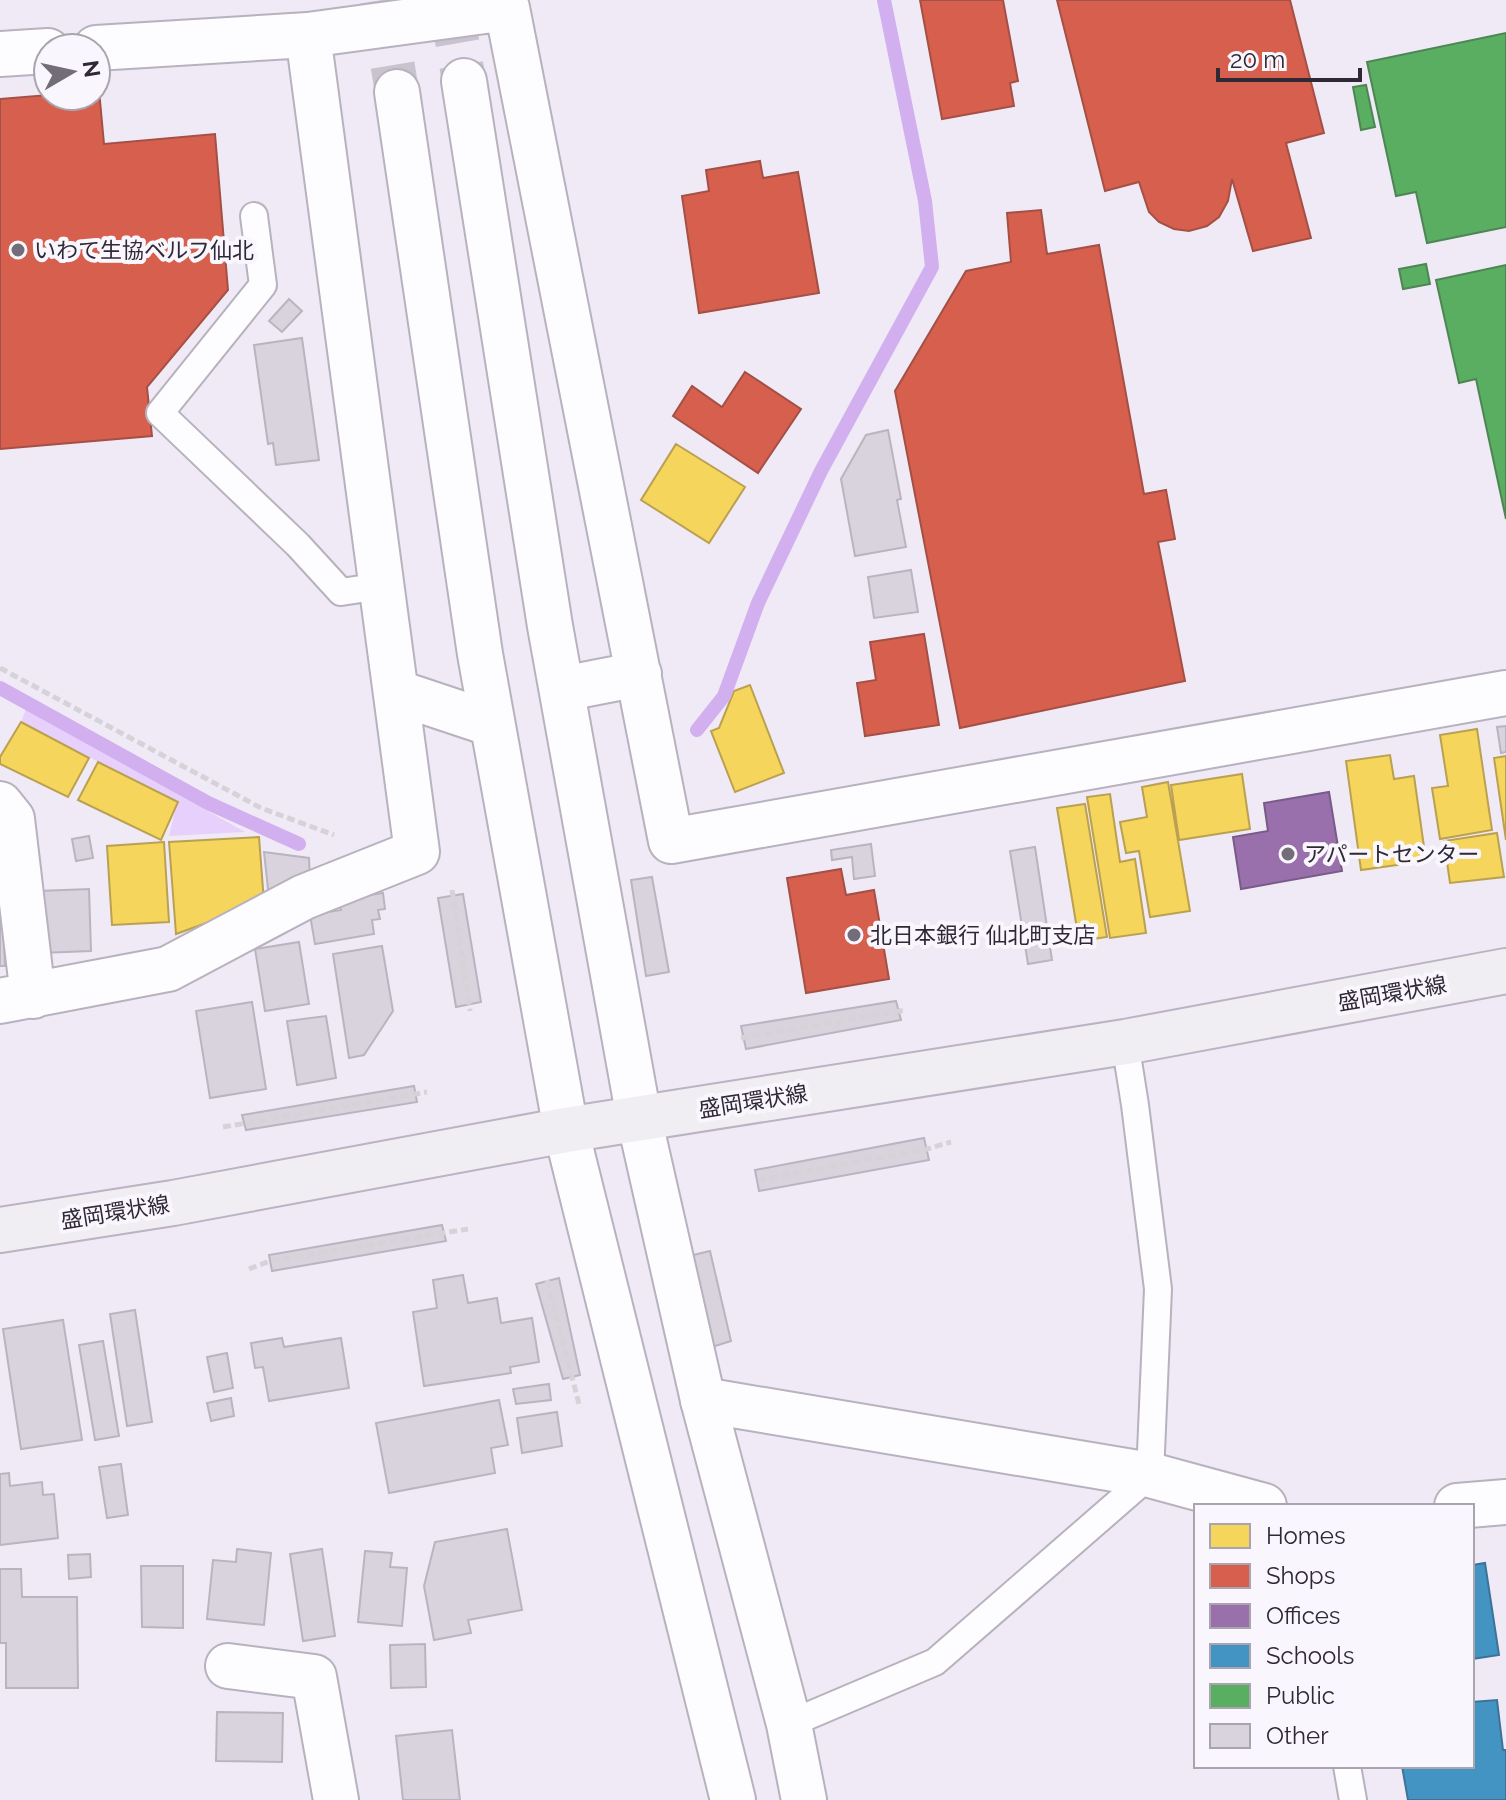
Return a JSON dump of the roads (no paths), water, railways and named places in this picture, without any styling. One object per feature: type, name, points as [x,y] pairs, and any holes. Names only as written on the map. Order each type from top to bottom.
[{"type":"main road","name":"盛岡環状線","points":[[0,1230],[173,1203],[566,1130],[1125,1042],[1506,971]]},
{"type":"street","points":[[112,47],[308,35],[507,8],[671,841],[1506,693]]},
{"type":"street","points":[[0,804],[12,819],[16,998],[168,969],[304,897],[417,852],[308,35]]},
{"type":"street","points":[[0,54],[32,52]]},
{"type":"street","points":[[464,81],[550,626],[639,1118],[703,1400],[789,1724],[804,1800]]},
{"type":"street","points":[[397,92],[480,654],[566,1130],[733,1800]]},
{"type":"street","points":[[562,689],[639,674]]},
{"type":"street","points":[[396,692],[492,724]]},
{"type":"street","points":[[703,1400],[1150,1475],[1257,1504]]},
{"type":"street","points":[[1474,1505],[1506,1502]]},
{"type":"street","points":[[228,1666],[314,1677],[336,1800]]},
{"type":"lane","points":[[254,216],[263,285],[160,413],[298,545],[341,592],[381,586]]},
{"type":"lane","points":[[789,1724],[935,1662],[1150,1475],[1158,1289],[1125,1042]]},
{"type":"lane","points":[[1347,1768],[1353,1800]]},
{"type":"waterway","points":[[697,730],[724,696],[758,603],[821,471],[932,267],[925,201],[884,0]]},
{"type":"waterway","points":[[0,688],[208,803],[299,844]]},
{"type":"tunnel","points":[[382,0],[397,92]]},
{"type":"tunnel","points":[[450,0],[464,81]]},
{"type":"place","name":"いわて生協ベルフ仙北","points":[[18,250]]},
{"type":"place","name":"アパートセンター","points":[[1288,854]]},
{"type":"place","name":"北日本銀行 仙北町支店","points":[[854,935]]}]
